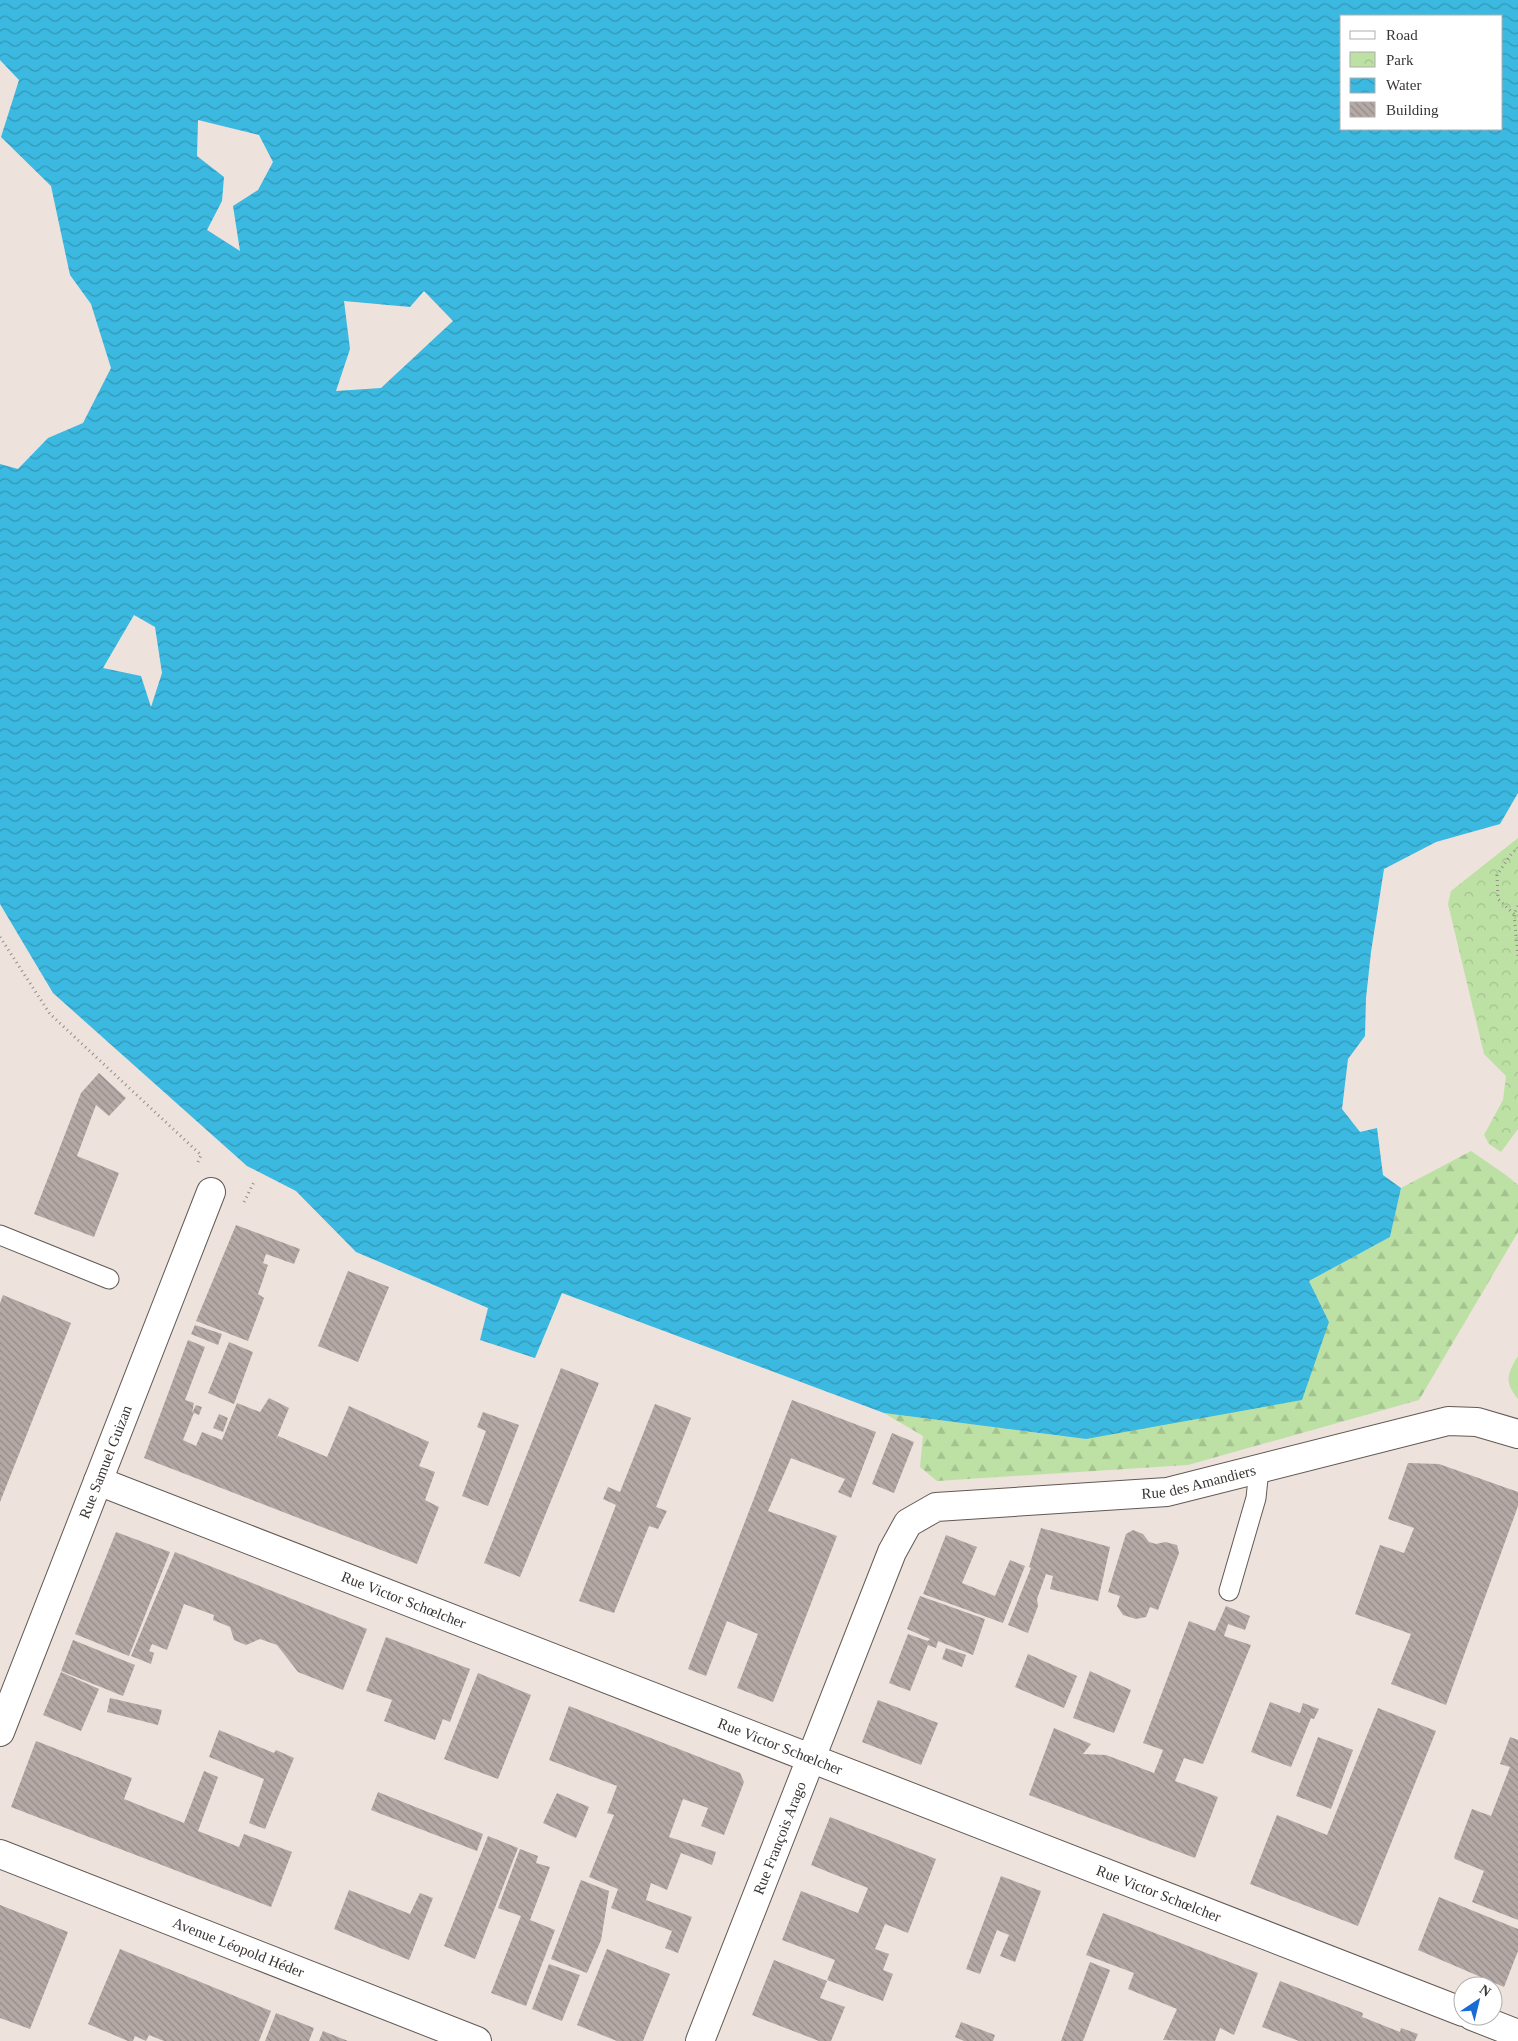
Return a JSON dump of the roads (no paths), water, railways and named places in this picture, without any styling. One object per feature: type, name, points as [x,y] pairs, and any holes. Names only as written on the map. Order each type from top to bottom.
[{"type":"street","name":"Rue Samuel Guizan","points":[[0,1732],[211,1192]]},
{"type":"street","name":"Rue des Amandiers","points":[[892,1552],[908,1523],[936,1507],[1167,1492],[1448,1422],[1477,1422],[1518,1434]]},
{"type":"street","name":"Rue Victor Schœlcher","points":[[98,1482],[1453,2008]]},
{"type":"street","name":"Rue François Arago","points":[[700,2041],[892,1552]]},
{"type":"street","name":"Avenue Léopold Héder","points":[[0,1854],[476,2041]]},
{"type":"street","points":[[1498,2026],[1518,2034]]},
{"type":"lane","points":[[0,1235],[109,1279]]},
{"type":"lane","points":[[1229,1591],[1256,1498],[1259,1469]]},
{"type":"water","points":[[0,0],[1518,0],[1518,793],[1500,824],[1436,842],[1384,869],[1371,952],[1366,998],[1365,1036],[1348,1059],[1342,1109],[1360,1132],[1377,1128],[1383,1175],[1401,1188],[1390,1237],[1309,1281],[1329,1322],[1302,1400],[1086,1439],[884,1413],[562,1293],[535,1358],[480,1340],[488,1308],[356,1252],[296,1191],[247,1166],[53,993],[0,904],[0,464],[18,469],[48,438],[83,423],[111,368],[91,304],[70,275],[51,186],[1,137],[19,80],[0,60]],"holes":[[[198,120],[259,135],[273,162],[258,190],[233,206],[240,251],[207,230],[222,201],[224,177],[197,156]],[[424,291],[453,321],[381,388],[336,391],[350,349],[344,301],[410,307]],[[134,615],[155,627],[162,673],[151,707],[141,676],[103,668]]]}]
